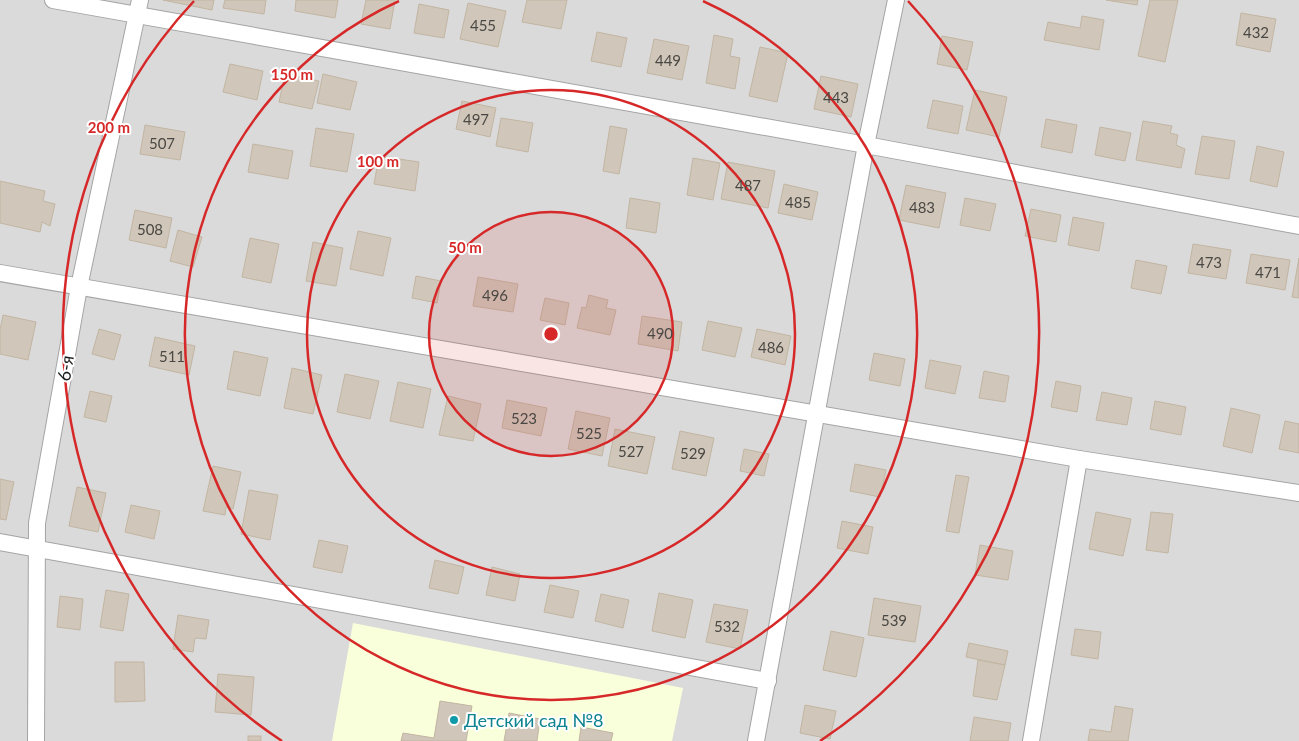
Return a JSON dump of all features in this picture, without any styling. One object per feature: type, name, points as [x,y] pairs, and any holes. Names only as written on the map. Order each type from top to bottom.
[{"type":"street","points":[[52,0],[139,8],[1299,226]]},
{"type":"street","points":[[756,741],[866,145],[896,0]]},
{"type":"street","name":"6-я","points":[[36,741],[38,523],[79,287],[139,8]]},
{"type":"street","points":[[0,274],[817,414],[1299,493]]},
{"type":"street","points":[[1031,741],[1078,458]]},
{"type":"street","points":[[0,542],[768,681]]},
{"type":"shaded area","points":[[0,0],[1299,0],[1299,741],[0,741]]},
{"type":"shaded area","points":[[353,623],[683,688],[672,741],[332,741]]},
{"type":"building","points":[[163,0],[214,0],[212,10]]},
{"type":"building","points":[[225,0],[266,0],[264,14],[223,8]]},
{"type":"building","points":[[296,0],[338,0],[335,18],[295,11]]},
{"type":"building","points":[[366,0],[395,0],[390,29],[361,24]]},
{"type":"building","points":[[527,0],[567,0],[561,29],[522,22]]},
{"type":"building","points":[[1106,0],[1138,0],[1137,5]]},
{"type":"building","points":[[1150,0],[1178,0],[1165,62],[1138,56]]},
{"type":"building","points":[[468,3],[506,11],[498,47],[460,39]]},
{"type":"building","points":[[419,4],[449,10],[444,38],[414,33]]},
{"type":"building","points":[[1241,13],[1276,19],[1270,52],[1236,45]]},
{"type":"building","points":[[1082,16],[1104,20],[1099,50],[1044,40],[1048,22],[1080,28]]},
{"type":"building","points":[[597,32],[627,38],[621,67],[591,61]]},
{"type":"building","points":[[714,35],[733,39],[730,56],[740,58],[735,89],[706,83]]},
{"type":"building","points":[[942,36],[973,42],[967,70],[937,64]]},
{"type":"building","points":[[654,39],[689,46],[682,80],[647,73]]},
{"type":"building","points":[[760,47],[788,53],[777,102],[749,96]]},
{"type":"building","points":[[230,64],[263,71],[257,100],[223,92]]},
{"type":"building","points":[[285,74],[319,81],[312,109],[279,102]]},
{"type":"building","points":[[323,74],[357,82],[350,110],[317,103]]},
{"type":"building","points":[[821,76],[858,84],[851,117],[814,109]]},
{"type":"building","points":[[975,90],[1007,97],[999,137],[966,130]]},
{"type":"building","points":[[933,100],[963,106],[958,134],[927,128]]},
{"type":"building","points":[[462,101],[496,108],[490,137],[456,129]]},
{"type":"building","points":[[501,118],[533,123],[528,152],[496,146]]},
{"type":"building","points":[[1046,119],[1077,125],[1072,153],[1041,147]]},
{"type":"building","points":[[1143,121],[1172,126],[1170,133],[1178,135],[1176,145],[1185,149],[1181,168],[1136,160]]},
{"type":"building","points":[[145,125],[185,132],[180,160],[140,154]]},
{"type":"building","points":[[610,126],[627,129],[619,174],[603,171]]},
{"type":"building","points":[[1100,127],[1131,133],[1125,161],[1095,155]]},
{"type":"building","points":[[316,128],[354,134],[347,172],[310,166]]},
{"type":"building","points":[[1202,136],[1235,141],[1229,179],[1195,174]]},
{"type":"building","points":[[253,144],[293,151],[288,179],[248,172]]},
{"type":"building","points":[[1257,146],[1284,152],[1277,187],[1250,181]]},
{"type":"building","points":[[379,156],[419,162],[415,191],[374,184]]},
{"type":"building","points":[[693,158],[720,163],[713,200],[687,195]]},
{"type":"building","points":[[728,162],[775,171],[768,208],[721,199]]},
{"type":"building","points":[[0,181],[45,191],[43,201],[55,204],[50,226],[42,222],[40,232],[0,223]]},
{"type":"building","points":[[784,184],[818,192],[812,220],[778,213]]},
{"type":"building","points":[[906,185],[946,193],[939,228],[899,220]]},
{"type":"building","points":[[630,198],[660,203],[656,233],[626,228]]},
{"type":"building","points":[[965,198],[996,204],[990,231],[960,225]]},
{"type":"building","points":[[1031,209],[1061,215],[1056,242],[1025,236]]},
{"type":"building","points":[[135,210],[172,218],[166,248],[129,240]]},
{"type":"building","points":[[1073,217],[1104,223],[1099,251],[1068,245]]},
{"type":"building","points":[[178,230],[202,237],[193,267],[170,261]]},
{"type":"building","points":[[358,231],[391,238],[383,276],[350,269]]},
{"type":"building","points":[[250,238],[279,244],[271,283],[242,277]]},
{"type":"building","points":[[313,242],[343,248],[336,286],[306,281]]},
{"type":"building","points":[[1193,244],[1231,250],[1226,279],[1188,273]]},
{"type":"building","points":[[1251,254],[1290,260],[1285,290],[1246,283]]},
{"type":"building","points":[[1299,258],[1299,298],[1292,297]]},
{"type":"building","points":[[1136,260],[1167,266],[1161,294],[1131,288]]},
{"type":"building","points":[[416,276],[441,281],[437,303],[412,298]]},
{"type":"building","points":[[478,277],[518,284],[513,312],[473,306]]},
{"type":"building","points":[[589,295],[608,300],[606,308],[616,310],[610,335],[577,328],[582,307],[586,308]]},
{"type":"building","points":[[545,298],[569,303],[565,325],[540,320]]},
{"type":"building","points":[[3,315],[36,322],[28,360],[0,354],[0,330]]},
{"type":"building","points":[[642,316],[682,322],[678,351],[638,344]]},
{"type":"building","points":[[708,321],[742,328],[735,357],[702,350]]},
{"type":"building","points":[[99,329],[121,335],[114,360],[92,354]]},
{"type":"building","points":[[757,329],[791,336],[785,365],[751,357]]},
{"type":"building","points":[[155,337],[195,346],[189,375],[149,366]]},
{"type":"building","points":[[234,351],[268,358],[260,396],[227,389]]},
{"type":"building","points":[[874,353],[905,359],[900,386],[869,380]]},
{"type":"building","points":[[930,360],[961,366],[955,394],[925,388]]},
{"type":"building","points":[[292,368],[322,375],[313,414],[284,408]]},
{"type":"building","points":[[984,371],[1009,376],[1005,402],[979,398]]},
{"type":"building","points":[[345,374],[379,381],[370,419],[337,412]]},
{"type":"building","points":[[1056,381],[1081,386],[1077,412],[1051,407]]},
{"type":"building","points":[[398,382],[431,389],[423,428],[390,421]]},
{"type":"building","points":[[90,391],[112,396],[106,422],[84,417]]},
{"type":"building","points":[[1102,392],[1132,398],[1127,425],[1096,420]]},
{"type":"building","points":[[448,396],[481,404],[473,441],[439,435]]},
{"type":"building","points":[[507,400],[547,408],[541,436],[502,428]]},
{"type":"building","points":[[1155,401],[1186,407],[1181,435],[1150,429]]},
{"type":"building","points":[[1231,408],[1260,415],[1252,453],[1223,446]]},
{"type":"building","points":[[576,411],[610,418],[602,456],[568,449]]},
{"type":"building","points":[[1285,421],[1299,424],[1299,453],[1279,449]]},
{"type":"building","points":[[615,429],[655,437],[647,474],[608,466]]},
{"type":"building","points":[[680,431],[714,438],[706,476],[672,469]]},
{"type":"building","points":[[744,449],[769,454],[764,476],[740,471]]},
{"type":"building","points":[[855,464],[886,470],[880,497],[850,491]]},
{"type":"building","points":[[213,466],[241,472],[233,509],[226,507],[225,515],[203,511]]},
{"type":"building","points":[[956,475],[969,477],[959,533],[946,531]]},
{"type":"building","points":[[0,479],[14,482],[6,520],[0,519]]},
{"type":"building","points":[[77,487],[106,493],[98,532],[69,526]]},
{"type":"building","points":[[249,490],[278,495],[270,540],[241,534]]},
{"type":"building","points":[[131,505],[160,511],[154,539],[125,532]]},
{"type":"building","points":[[1096,512],[1131,519],[1123,556],[1089,549]]},
{"type":"building","points":[[1151,512],[1173,514],[1168,553],[1146,550]]},
{"type":"building","points":[[842,521],[873,527],[868,554],[837,548]]},
{"type":"building","points":[[319,540],[348,546],[342,573],[313,567]]},
{"type":"building","points":[[980,545],[1013,551],[1008,580],[975,575]]},
{"type":"building","points":[[435,560],[464,567],[458,594],[429,588]]},
{"type":"building","points":[[492,567],[520,574],[515,601],[486,595]]},
{"type":"building","points":[[550,585],[579,591],[573,618],[544,612]]},
{"type":"building","points":[[106,590],[129,594],[123,631],[100,627]]},
{"type":"building","points":[[659,593],[693,600],[685,638],[652,631]]},
{"type":"building","points":[[601,594],[629,600],[623,628],[595,621]]},
{"type":"building","points":[[60,596],[83,599],[80,630],[57,627]]},
{"type":"building","points":[[874,598],[921,606],[915,642],[868,635]]},
{"type":"building","points":[[714,604],[748,610],[740,649],[706,642]]},
{"type":"building","points":[[178,615],[209,620],[206,639],[195,638],[193,652],[173,649]]},
{"type":"building","points":[[1075,629],[1101,632],[1098,659],[1071,655]]},
{"type":"building","points":[[831,631],[864,638],[856,677],[823,670]]},
{"type":"building","points":[[969,643],[1008,651],[1005,665],[966,657]]},
{"type":"building","points":[[978,660],[1005,665],[997,700],[973,696]]},
{"type":"building","points":[[115,662],[144,662],[145,701],[115,702]]},
{"type":"building","points":[[218,674],[254,677],[251,715],[215,712]]},
{"type":"building","name":"Детский сад №8","points":[[440,701],[472,706],[466,741],[401,741],[403,733],[434,738]]},
{"type":"building","points":[[805,705],[836,711],[830,739],[800,733]]},
{"type":"building","points":[[1115,706],[1133,709],[1128,741],[1088,741],[1090,729],[1111,732]]},
{"type":"building","name":"Детский сад №8","points":[[509,713],[540,719],[537,741],[504,741]]},
{"type":"building","points":[[974,717],[1011,723],[1008,741],[970,741]]},
{"type":"building","name":"Детский сад №8","points":[[581,727],[613,733],[611,741],[579,741]]},
{"type":"building","points":[[248,736],[261,736],[261,741],[248,741]]},
{"type":"place","name":"Детский сад №8","points":[[454,720]]}]
